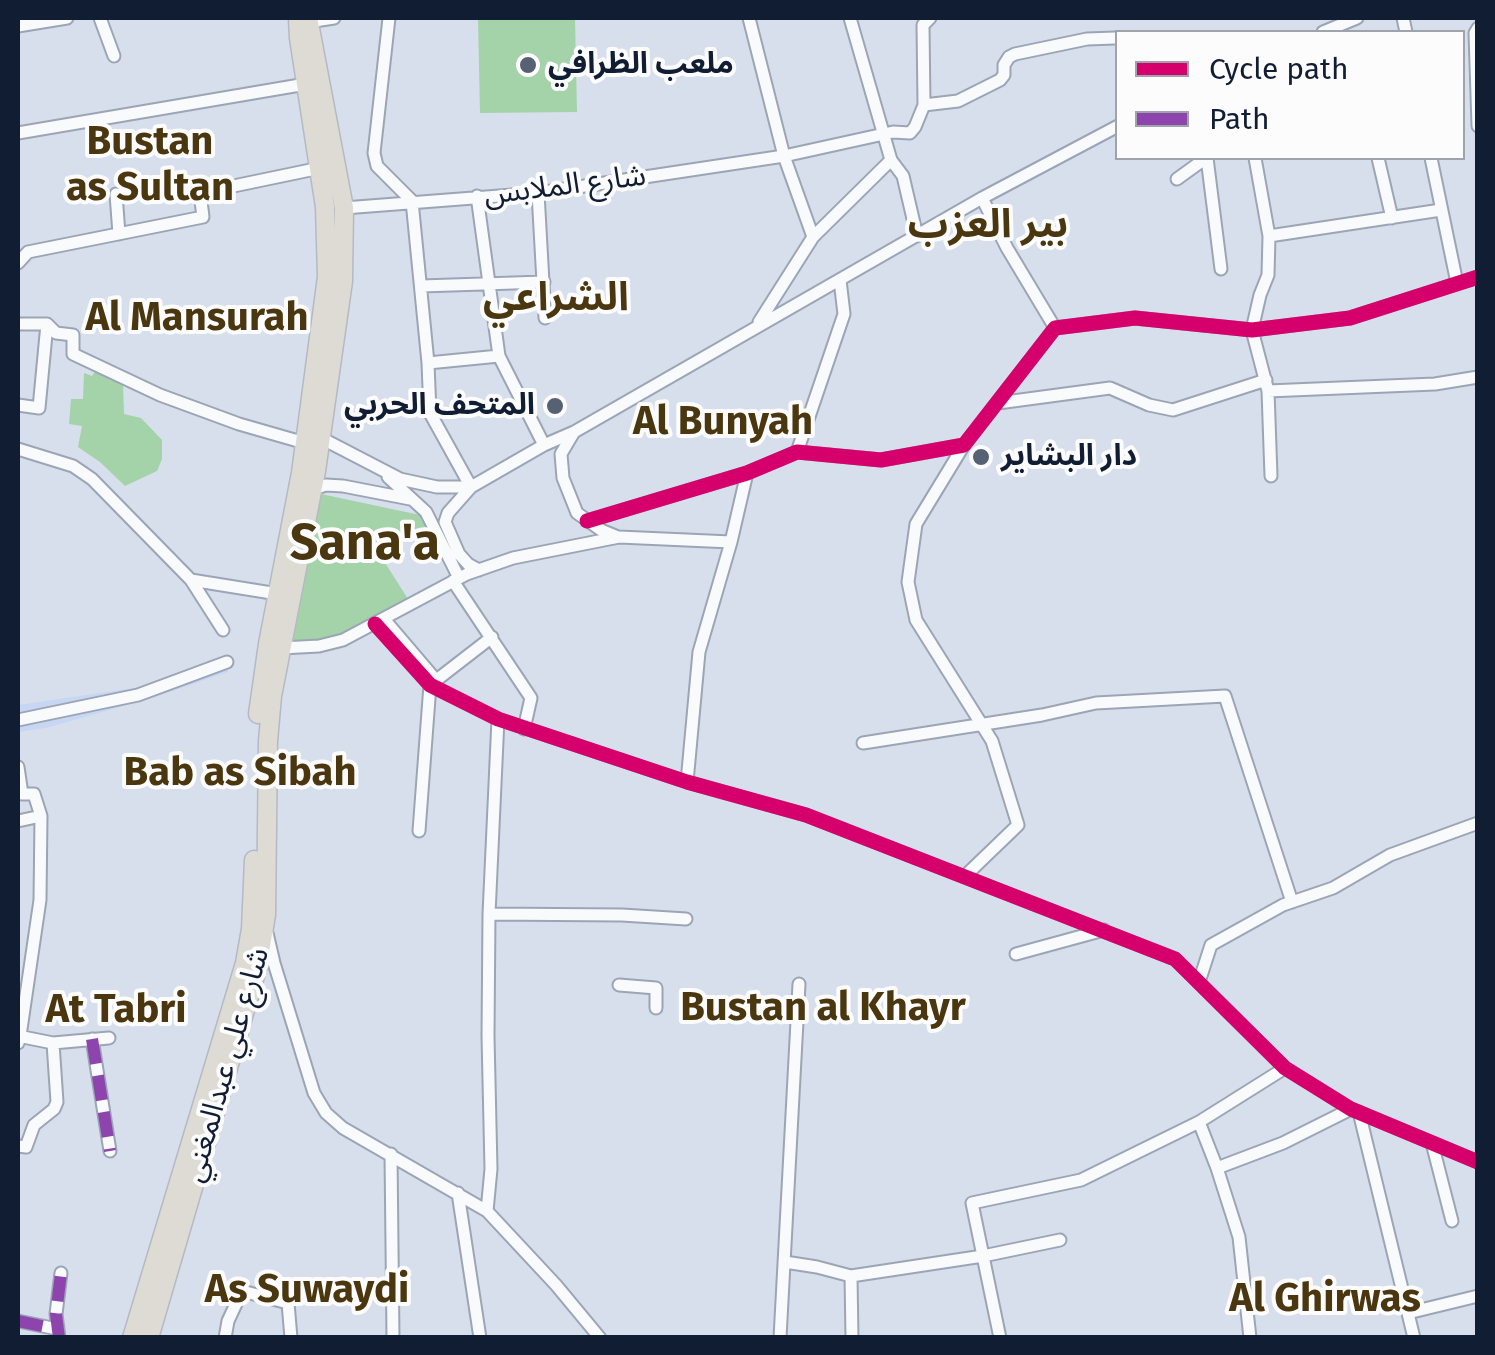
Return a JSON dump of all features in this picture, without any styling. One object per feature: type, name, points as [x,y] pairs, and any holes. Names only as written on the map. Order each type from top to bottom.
[{"type":"main road","points":[[303,24],[306,84],[320,168],[335,207]]},
{"type":"main road","name":"شارع علي عبدالمغني","points":[[132,1338],[265,921],[272,696],[312,489],[335,207],[322,82],[303,24]]},
{"type":"main road","name":"شارع علي عبدالمغني","points":[[149,1338],[251,966],[260,691],[313,440]]},
{"type":"street","points":[[18,26],[67,18]]},
{"type":"street","points":[[100,18],[114,56]]},
{"type":"street","points":[[303,24],[334,18]]},
{"type":"street","points":[[389,18],[374,153],[378,166],[412,201],[430,412],[471,487]]},
{"type":"street","points":[[746,18],[784,156],[813,237]]},
{"type":"street","points":[[850,18],[891,160],[903,176],[917,236]]},
{"type":"street","points":[[930,18],[923,25],[924,104],[958,102],[1000,80],[1008,57],[1015,54],[1087,39],[1114,38]]},
{"type":"street","points":[[1478,28],[1478,126]]},
{"type":"street","points":[[18,133],[306,84]]},
{"type":"street","name":"شارع الملابس","points":[[335,207],[538,193],[784,156],[884,134],[910,133],[924,104]]},
{"type":"street","points":[[479,570],[459,554],[445,519],[471,487],[982,198],[1115,128]]},
{"type":"street","points":[[757,325],[813,237],[891,160]]},
{"type":"street","points":[[1177,180],[1203,160]]},
{"type":"street","points":[[1206,160],[1220,269]]},
{"type":"street","points":[[1254,160],[1269,236],[1268,275],[1252,330],[1267,385],[1271,476]]},
{"type":"street","points":[[1378,160],[1392,218]]},
{"type":"street","points":[[1430,160],[1456,283]]},
{"type":"street","points":[[18,263],[28,252],[203,217],[200,193],[320,168]]},
{"type":"street","points":[[538,193],[545,318]]},
{"type":"street","points":[[116,194],[119,234]]},
{"type":"street","points":[[477,196],[498,356],[544,446]]},
{"type":"street","points":[[982,198],[1055,328]]},
{"type":"street","points":[[1269,236],[1441,210]]},
{"type":"street","points":[[965,876],[1018,825],[992,741],[916,620],[908,582],[916,524],[964,445],[1055,328],[1135,318],[1252,330],[1350,318],[1478,277]]},
{"type":"street","points":[[797,452],[844,314],[840,280]]},
{"type":"street","points":[[421,286],[544,282]]},
{"type":"street","points":[[18,324],[47,324],[56,333],[73,335],[73,354],[160,395],[240,424],[336,444],[400,479],[425,486],[471,487]]},
{"type":"street","points":[[18,405],[38,408],[47,324]]},
{"type":"street","points":[[428,363],[498,356]]},
{"type":"street","points":[[998,403],[1110,388],[1149,405],[1173,410],[1267,385],[1435,384],[1478,378]]},
{"type":"street","points":[[574,432],[561,454],[564,478],[577,513],[618,538]]},
{"type":"street","points":[[586,521],[747,473],[797,452],[880,460],[964,445]]},
{"type":"street","points":[[18,449],[72,466],[92,479],[191,580],[223,630]]},
{"type":"street","points":[[374,466],[414,500],[430,520],[456,580],[531,698],[524,729]]},
{"type":"street","points":[[687,782],[699,652],[747,473]]},
{"type":"street","points":[[312,489],[343,486],[414,500]]},
{"type":"street","points":[[280,648],[331,643],[456,580],[512,558],[618,538],[731,542]]},
{"type":"street","points":[[191,580],[278,594]]},
{"type":"street","points":[[379,622],[433,682],[498,720],[687,782],[806,815],[1175,959],[1285,1068],[1355,1110],[1478,1162]]},
{"type":"street","points":[[420,831],[433,682],[492,638]]},
{"type":"street","points":[[18,720],[138,695],[228,662]]},
{"type":"street","points":[[863,743],[1096,703],[1224,696],[1292,902]]},
{"type":"street","points":[[486,1210],[491,1169],[489,914],[498,720]]},
{"type":"street","points":[[18,768],[22,794],[34,794],[41,816],[40,900],[18,1038],[52,1043],[110,1038]]},
{"type":"street","points":[[18,821],[41,816]]},
{"type":"street","points":[[1199,982],[1210,945],[1292,902],[1334,888],[1390,855],[1478,824]]},
{"type":"street","points":[[489,914],[686,919]]},
{"type":"street","points":[[265,921],[274,963],[317,1100],[326,1113],[337,1124],[486,1210],[600,1338]]},
{"type":"street","points":[[1016,954],[1104,930]]},
{"type":"street","points":[[780,1338],[799,984]]},
{"type":"street","points":[[619,985],[656,988],[656,1008]]},
{"type":"street","points":[[92,1040],[110,1151]]},
{"type":"street","points":[[18,1146],[26,1147],[34,1125],[54,1109],[52,1043]]},
{"type":"street","points":[[1000,1338],[972,1203],[1081,1180],[1199,1122],[1285,1068]]},
{"type":"street","points":[[1217,1168],[1355,1110]]},
{"type":"street","points":[[1355,1110],[1414,1338]]},
{"type":"street","points":[[1199,1122],[1239,1236],[1250,1338]]},
{"type":"street","points":[[1432,1143],[1452,1221]]},
{"type":"street","points":[[391,1154],[393,1338]]},
{"type":"street","points":[[458,1193],[480,1338]]},
{"type":"street","points":[[785,1262],[851,1276],[1060,1240]]},
{"type":"street","points":[[18,1321],[58,1333],[60,1273]]},
{"type":"street","points":[[851,1276],[852,1338]]},
{"type":"street","points":[[225,1338],[228,1321],[242,1292],[288,1303],[291,1338]]},
{"type":"street","points":[[1408,1313],[1478,1296]]},
{"type":"shaded area","points":[[227,656],[228,672],[155,697],[46,728],[18,732],[18,705],[147,686]]},
{"type":"green space","name":"ملعب الظرافي","points":[[478,18],[575,18],[577,112],[480,113]]},
{"type":"green space","points":[[96,370],[123,384],[124,414],[141,418],[162,440],[162,459],[157,471],[125,486],[78,447],[82,426],[69,424],[71,399],[83,399],[84,373],[92,376]]},
{"type":"green space","points":[[321,494],[420,515],[429,524],[380,555],[408,599],[345,636],[318,643],[293,641]]},
{"type":"marked path","points":[[92,1039],[110,1151]]},
{"type":"marked path","points":[[59,1338],[56,1314],[61,1273]]},
{"type":"marked path","points":[[18,1321],[57,1329]]},
{"type":"cycle path","points":[[587,521],[747,473],[797,452],[881,460],[964,445],[1055,328],[1135,318],[1252,330],[1350,318],[1478,277]]},
{"type":"cycle path","points":[[375,624],[430,685],[498,719],[687,782],[806,815],[1175,959],[1285,1068],[1351,1109],[1478,1162]]},
{"type":"place","name":"ملعب الظرافي","points":[[528,65]]},
{"type":"place","name":"المتحف الحربي","points":[[555,406]]},
{"type":"place","name":"دار البشاير","points":[[981,457]]},
{"type":"district","name":"Bustan as Sultan","points":[[150,166]]},
{"type":"district","name":"بير العزب","points":[[988,226]]},
{"type":"district","name":"الشراعي","points":[[556,299]]},
{"type":"district","name":"Al Mansurah","points":[[197,319]]},
{"type":"district","name":"Al Bunyah","points":[[723,423]]},
{"type":"district","name":"Sana'a","points":[[365,545]]},
{"type":"district","name":"Bab as Sibah","points":[[240,774]]},
{"type":"district","name":"Bustan al Khayr","points":[[823,1009]]},
{"type":"district","name":"At Tabri","points":[[116,1011]]},
{"type":"district","name":"As Suwaydi","points":[[307,1291]]},
{"type":"district","name":"Al Ghirwas","points":[[1325,1300]]}]
